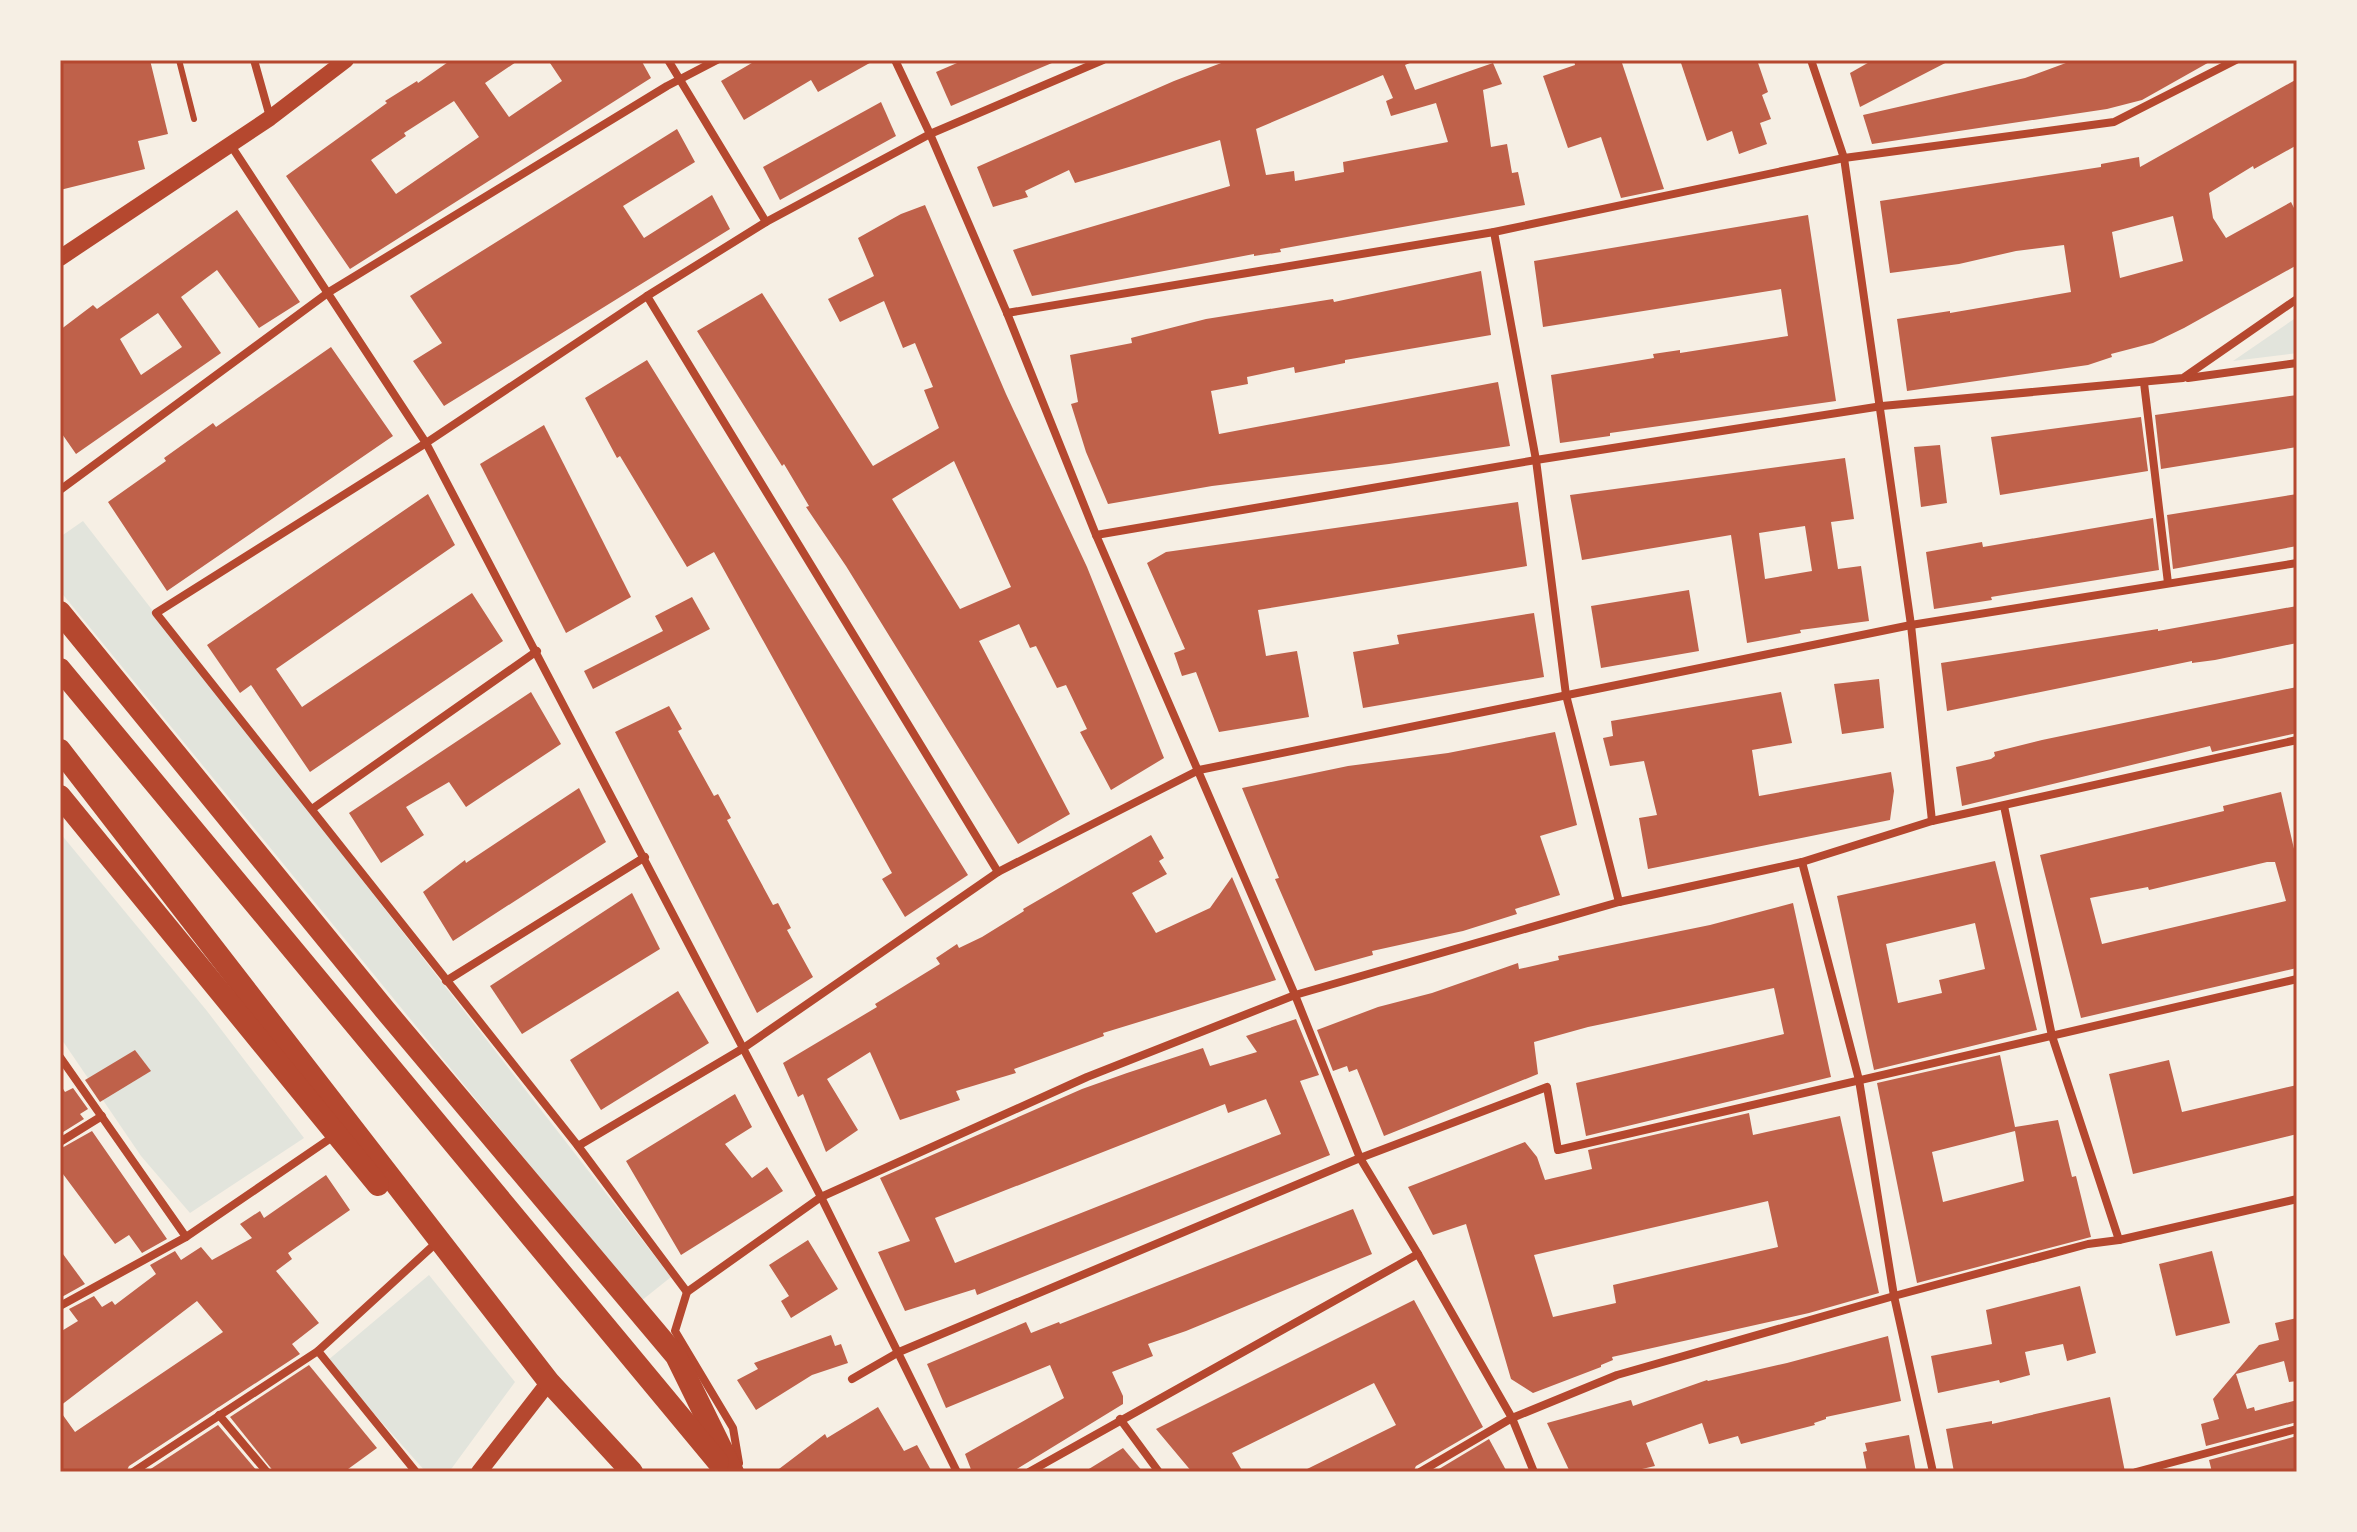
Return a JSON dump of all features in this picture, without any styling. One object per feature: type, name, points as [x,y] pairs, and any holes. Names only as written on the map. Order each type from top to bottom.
[{"type":"highway","points":[[60,612],[385,1010],[676,1356],[733,1472]]},
{"type":"highway","points":[[60,669],[727,1472]]},
{"type":"highway","points":[[60,750],[549,1382]]},
{"type":"highway","points":[[60,796],[413,1228],[435,1244],[549,1382],[632,1472]]},
{"type":"main road","points":[[60,258],[270,118],[346,60]]},
{"type":"main road","points":[[479,1472],[549,1382]]},
{"type":"street","points":[[254,60],[270,118]]},
{"type":"street","points":[[668,60],[766,222]]},
{"type":"street","points":[[60,490],[329,292],[679,79],[717,60]]},
{"type":"street","points":[[895,60],[1007,313],[1096,535],[1295,995],[1360,1158],[1512,1418],[1534,1472]]},
{"type":"street","points":[[687,1292],[578,1146],[156,613],[426,443],[647,296],[766,222],[930,134],[1103,60]]},
{"type":"street","points":[[1811,60],[1844,158],[1882,406],[1911,625],[1932,821]]},
{"type":"street","points":[[1007,313],[1494,232],[1844,158],[2114,122],[2236,60]]},
{"type":"street","points":[[230,143],[426,443],[821,1197],[957,1472]]},
{"type":"street","points":[[1494,232],[1536,460],[1566,695],[1619,902]]},
{"type":"street","points":[[647,296],[998,872]]},
{"type":"street","points":[[2183,378],[2297,299]]},
{"type":"street","points":[[1096,535],[1536,460],[1882,406],[2144,383],[2297,363]]},
{"type":"street","points":[[2144,383],[2168,583]]},
{"type":"street","points":[[578,1146],[742,1049],[998,872],[1199,770],[1911,625],[2297,563]]},
{"type":"street","points":[[312,809],[537,651]]},
{"type":"street","points":[[740,1472],[733,1428],[675,1331],[687,1292],[821,1197],[1087,1077],[1295,995],[1619,902],[1802,862],[1932,821],[2297,740]]},
{"type":"street","points":[[2004,806],[2052,1036],[2119,1240]]},
{"type":"street","points":[[446,981],[645,857]]},
{"type":"street","points":[[1802,862],[1859,1080],[1894,1296],[1933,1472]]},
{"type":"street","points":[[852,1379],[899,1352],[1360,1158],[1547,1087],[1558,1150],[2297,979]]},
{"type":"street","points":[[60,1057],[186,1237]]},
{"type":"street","points":[[60,1142],[102,1116]]},
{"type":"street","points":[[60,1306],[186,1237],[337,1135]]},
{"type":"street","points":[[1420,1472],[1512,1418],[1617,1375],[2088,1244],[2119,1240],[2297,1199]]},
{"type":"street","points":[[133,1472],[318,1351],[435,1244]]},
{"type":"street","points":[[1029,1472],[1418,1254]]},
{"type":"street","points":[[318,1351],[416,1472]]},
{"type":"street","points":[[219,1415],[267,1472]]},
{"type":"street","points":[[1120,1419],[1159,1472]]},
{"type":"street","points":[[2136,1472],[2297,1429]]},
{"type":"lane","points":[[179,60],[194,119]]},
{"type":"shaded area","points":[[2297,317],[2297,353],[2233,361]]},
{"type":"shaded area","points":[[83,521],[671,1277],[641,1301],[60,591],[60,537]]},
{"type":"shaded area","points":[[60,833],[207,1011],[304,1138],[190,1213],[141,1156],[60,1037]]},
{"type":"shaded area","points":[[429,1275],[515,1382],[449,1472],[426,1472],[327,1361]]},
{"type":"building","points":[[60,60],[150,60],[168,134],[138,141],[145,169],[60,190]]},
{"type":"building","points":[[451,60],[519,60],[485,83],[509,117],[562,81],[548,60],[641,60],[651,78],[350,269],[286,176],[387,103],[385,101]],"holes":[[[454,101],[479,137],[396,194],[371,160],[406,136],[404,133]]]},
{"type":"building","points":[[757,60],[875,60],[818,92],[811,80],[744,120],[721,81]]},
{"type":"building","points":[[964,60],[1059,60],[951,106],[936,72]]},
{"type":"building","points":[[1229,60],[1417,60],[1405,65],[1415,90],[1493,63],[1502,84],[1483,90],[1491,147],[1507,144],[1512,173],[1518,172],[1525,205],[1032,296],[1013,250],[1230,186],[1220,140],[1075,183],[1069,170],[1025,191],[1028,197],[993,207],[977,167]],"holes":[[[1383,75],[1393,98],[1386,101],[1391,116],[1436,103],[1448,142],[1343,162],[1344,172],[1295,181],[1294,171],[1266,175],[1256,129]]]},
{"type":"building","points":[[1574,60],[1621,60],[1664,189],[1621,198],[1601,137],[1568,148],[1543,76],[1575,65]]},
{"type":"building","points":[[1680,60],[1757,60],[1768,92],[1762,95],[1771,119],[1760,123],[1767,144],[1739,154],[1732,131],[1707,141]]},
{"type":"building","points":[[1873,60],[1951,60],[1860,107],[1850,73]]},
{"type":"building","points":[[2074,60],[2213,60],[2142,100],[2107,109],[1872,144],[1863,115],[2025,78]]},
{"type":"building","points":[[2297,79],[2297,145],[2254,169],[2253,166],[2209,193],[2213,218],[2226,238],[2291,202],[2297,214],[2297,265],[2153,343],[2111,354],[2112,357],[2088,365],[1907,391],[1897,319],[2071,292],[2064,245],[1890,273],[1880,201],[2101,167],[2101,164],[2139,157],[2140,167]],"holes":[[[2173,216],[2183,261],[2120,278],[2112,232]]]},
{"type":"building","points":[[881,102],[896,136],[780,200],[763,167]]},
{"type":"building","points":[[677,129],[695,162],[623,206],[644,238],[712,195],[730,229],[444,406],[413,361],[442,343],[410,296]]},
{"type":"building","points":[[925,205],[1006,394],[1087,567],[1164,758],[1111,790],[1080,732],[1087,729],[1066,685],[1057,688],[1036,646],[1030,648],[1019,624],[979,641],[1070,814],[1018,844],[846,566],[806,507],[809,506],[784,464],[782,466],[697,331],[762,293],[873,466],[939,428],[924,390],[933,387],[915,343],[903,348],[884,301],[840,322],[828,299],[874,276],[858,238],[901,214]],"holes":[[[954,461],[1011,587],[960,609],[892,499]]]},
{"type":"building","points":[[237,210],[300,302],[259,328],[217,270],[181,297],[221,353],[76,454],[60,431],[60,330],[93,305],[97,309]],"holes":[[[158,313],[182,347],[141,375],[120,339]]]},
{"type":"building","points":[[1808,215],[1836,401],[1560,443],[1551,375],[1654,358],[1653,354],[1680,350],[1680,353],[1788,336],[1781,289],[1543,327],[1534,261]]},
{"type":"building","points":[[1481,271],[1491,335],[1345,360],[1345,363],[1295,373],[1294,367],[1247,377],[1248,384],[1211,391],[1219,434],[1498,382],[1510,446],[1212,486],[1108,504],[1086,452],[1071,404],[1078,402],[1070,355],[1132,343],[1131,338],[1206,319],[1333,299],[1334,302]]},
{"type":"building","points":[[331,347],[393,436],[167,591],[108,502],[213,423],[216,427]]},
{"type":"building","points":[[647,360],[968,875],[905,917],[882,879],[892,873],[714,552],[687,567],[620,456],[617,458],[585,398]]},
{"type":"building","points":[[2297,395],[2297,447],[2161,469],[2155,415]]},
{"type":"building","points":[[2141,417],[2148,471],[2000,495],[1991,437]]},
{"type":"building","points":[[544,425],[631,597],[566,633],[480,464]]},
{"type":"building","points":[[1940,445],[1947,503],[1921,507],[1914,447]]},
{"type":"building","points":[[1845,458],[1854,519],[1831,522],[1838,569],[1861,566],[1869,621],[1800,630],[1801,633],[1747,643],[1731,535],[1582,560],[1570,495]],"holes":[[[1805,526],[1812,571],[1765,579],[1759,533]]]},
{"type":"building","points":[[428,494],[455,545],[276,669],[302,707],[472,593],[503,641],[310,772],[251,685],[240,693],[207,645]]},
{"type":"building","points":[[2297,494],[2297,546],[2173,569],[2167,515]]},
{"type":"building","points":[[1518,502],[1527,566],[1258,610],[1266,656],[1297,651],[1309,717],[1219,732],[1196,672],[1182,676],[1174,653],[1185,649],[1147,563],[1166,552]]},
{"type":"building","points":[[2153,518],[2159,570],[1934,609],[1926,552],[1982,542],[1983,547]]},
{"type":"building","points":[[1689,590],[1699,651],[1601,668],[1591,606]]},
{"type":"building","points":[[692,597],[710,629],[593,689],[584,671],[663,631],[655,616]]},
{"type":"building","points":[[2297,606],[2297,643],[1947,711],[1941,663],[2158,631]]},
{"type":"building","points":[[1534,613],[1544,677],[1363,708],[1353,652],[1399,644],[1397,635]]},
{"type":"building","points":[[1879,679],[1884,728],[1842,734],[1834,684]]},
{"type":"building","points":[[2297,687],[2297,733],[2212,752],[2210,746],[1962,806],[1956,767],[1991,759],[1995,756],[1994,752]]},
{"type":"building","points":[[531,692],[561,744],[466,807],[449,782],[406,807],[424,835],[381,863],[349,813]]},
{"type":"building","points":[[1781,692],[1792,743],[1752,750],[1759,796],[1891,772],[1894,791],[1890,820],[1648,869],[1639,818],[1657,815],[1644,761],[1610,766],[1603,738],[1613,736],[1611,721]]},
{"type":"building","points":[[669,706],[682,729],[678,731],[714,796],[718,794],[731,818],[727,820],[773,905],[778,903],[791,928],[787,930],[813,977],[757,1013],[615,732]]},
{"type":"building","points":[[1555,732],[1577,825],[1540,836],[1560,895],[1515,909],[1517,914],[1463,931],[1372,951],[1373,955],[1315,971],[1275,879],[1279,878],[1242,788],[1348,766],[1448,753]]},
{"type":"building","points":[[579,788],[606,842],[453,941],[423,892],[465,860],[466,863]]},
{"type":"building","points":[[2281,792],[2297,862],[2297,968],[2081,1018],[2040,855],[2224,811],[2223,806]],"holes":[[[2275,862],[2286,901],[2102,944],[2090,898],[2148,887],[2149,890]]]},
{"type":"building","points":[[1151,835],[1164,858],[1159,861],[1167,874],[1132,893],[1156,933],[1210,908],[1232,877],[1276,980],[1103,1033],[1104,1036],[1014,1069],[1016,1073],[956,1091],[960,1100],[900,1120],[870,1052],[827,1079],[858,1130],[826,1152],[803,1094],[798,1097],[783,1063],[877,1007],[875,1004],[940,964],[936,958],[957,944],[959,948],[982,937],[1023,909]]},
{"type":"building","points":[[1995,861],[2037,1030],[1874,1070],[1837,896]],"holes":[[[1975,923],[1985,969],[1939,980],[1942,993],[1898,1003],[1886,944]]]},
{"type":"building","points":[[632,893],[660,949],[522,1034],[490,986]]},
{"type":"building","points":[[1793,903],[1831,1077],[1586,1136],[1576,1083],[1784,1034],[1774,988],[1588,1027],[1534,1042],[1538,1074],[1384,1136],[1357,1069],[1349,1072],[1347,1066],[1333,1071],[1317,1030],[1378,1007],[1432,993],[1518,963],[1519,969],[1559,960],[1558,956],[1710,925]]},
{"type":"building","points":[[678,991],[709,1043],[601,1110],[570,1060]]},
{"type":"building","points":[[1296,1019],[1319,1075],[1300,1081],[1330,1155],[977,1295],[975,1289],[905,1311],[878,1252],[910,1241],[880,1178],[1082,1089],[1127,1073],[1203,1048],[1210,1066],[1257,1052],[1246,1036]],"holes":[[[1266,1099],[1281,1134],[955,1263],[935,1218],[1225,1104],[1228,1113]]]},
{"type":"building","points":[[135,1050],[151,1071],[100,1102],[85,1080]]},
{"type":"building","points":[[2000,1055],[2015,1127],[2058,1120],[2091,1237],[1917,1283],[1877,1083]],"holes":[[[2015,1131],[2024,1181],[1943,1202],[1932,1152]]]},
{"type":"building","points":[[2169,1060],[2182,1112],[2297,1085],[2297,1134],[2133,1174],[2109,1074]]},
{"type":"building","points":[[60,1084],[65,1092],[73,1088],[88,1109],[80,1114],[84,1119],[60,1134]]},
{"type":"building","points":[[735,1094],[752,1127],[725,1144],[752,1178],[767,1167],[783,1191],[681,1255],[626,1161]]},
{"type":"building","points":[[1749,1113],[1753,1135],[1840,1116],[1879,1293],[1809,1313],[1612,1357],[1613,1360],[1601,1367],[1533,1393],[1511,1379],[1466,1224],[1433,1235],[1408,1187],[1525,1142],[1537,1157],[1545,1180],[1592,1169],[1588,1150]],"holes":[[[1768,1201],[1778,1247],[1613,1285],[1616,1303],[1553,1317],[1534,1255]]]},
{"type":"building","points":[[92,1131],[167,1239],[142,1253],[129,1235],[115,1244],[60,1170],[60,1149]]},
{"type":"building","points":[[326,1175],[350,1210],[288,1253],[292,1259],[276,1271],[319,1323],[292,1344],[300,1354],[129,1466],[126,1472],[60,1472],[60,1411],[75,1432],[223,1332],[197,1301],[60,1406],[60,1332],[78,1321],[69,1309],[94,1296],[102,1307],[112,1301],[115,1305],[156,1274],[150,1265],[175,1251],[181,1260],[201,1247],[212,1260],[252,1238],[240,1224],[260,1211],[264,1218]]},
{"type":"building","points":[[1353,1209],[1372,1254],[1148,1344],[1153,1356],[1112,1372],[1123,1396],[1123,1404],[1012,1472],[972,1472],[965,1454],[1064,1398],[1050,1365],[946,1408],[927,1364],[1026,1322],[1031,1333],[1060,1324]]},
{"type":"building","points":[[808,1240],[838,1289],[791,1318],[781,1301],[789,1296],[769,1265]]},
{"type":"building","points":[[60,1250],[85,1284],[60,1298]]},
{"type":"building","points":[[2212,1251],[2230,1323],[2176,1336],[2159,1264]]},
{"type":"building","points":[[2080,1286],[2096,1353],[2067,1361],[2063,1344],[2025,1352],[2030,1375],[1938,1393],[1931,1356],[1992,1344],[1986,1310]]},
{"type":"building","points":[[1414,1300],[1483,1427],[1416,1466],[1413,1472],[1301,1472],[1396,1425],[1374,1383],[1232,1453],[1243,1472],[1192,1472],[1156,1429]]},
{"type":"building","points":[[2297,1318],[2297,1381],[2289,1382],[2284,1361],[2236,1374],[2247,1409],[2254,1407],[2255,1411],[2297,1400],[2297,1422],[2206,1446],[2201,1424],[2219,1419],[2213,1399],[2259,1345],[2279,1340],[2275,1323]]},
{"type":"building","points":[[831,1335],[835,1346],[841,1344],[848,1363],[812,1375],[756,1410],[737,1380],[758,1369],[754,1363]]},
{"type":"building","points":[[1888,1336],[1901,1401],[1826,1417],[1815,1425],[1741,1444],[1738,1436],[1709,1444],[1702,1423],[1646,1443],[1655,1466],[1629,1472],[1570,1472],[1547,1423],[1631,1400],[1633,1406],[1707,1380]]},
{"type":"building","points":[[309,1365],[377,1448],[344,1472],[274,1472],[230,1417]]},
{"type":"building","points":[[2110,1397],[2125,1472],[1954,1472],[1946,1429],[1992,1421],[1992,1424]]},
{"type":"building","points":[[878,1407],[904,1451],[917,1445],[932,1472],[775,1472],[825,1434],[827,1438]]},
{"type":"building","points":[[218,1425],[258,1472],[146,1472]]},
{"type":"building","points":[[1909,1435],[1916,1472],[1867,1472],[1863,1452],[1867,1451],[1865,1443]]},
{"type":"building","points":[[2297,1436],[2297,1472],[2212,1472],[2209,1460]]},
{"type":"building","points":[[1489,1439],[1507,1472],[1434,1472]]},
{"type":"building","points":[[1123,1448],[1143,1472],[1084,1472]]}]
